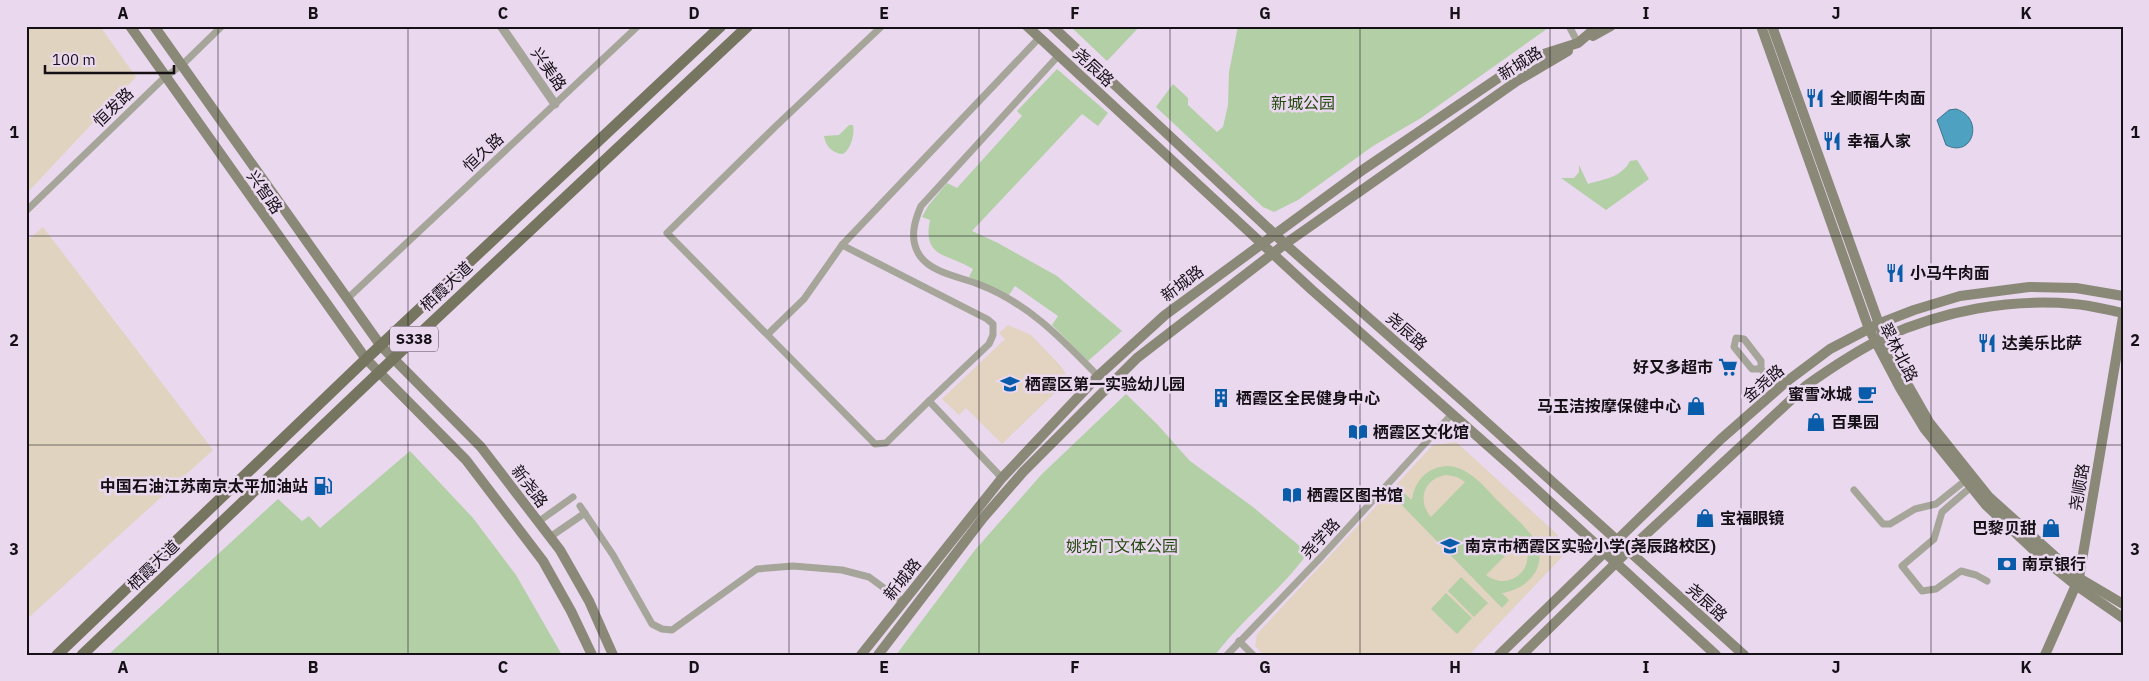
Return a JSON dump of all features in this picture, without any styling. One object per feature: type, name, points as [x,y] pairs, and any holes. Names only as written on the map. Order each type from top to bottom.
[{"type":"main road","name":"兴智路","points":[[130,26],[366,359],[380,372]]},
{"type":"main road","name":"兴智路","points":[[154,26],[347,299],[381,346],[394,358]]},
{"type":"main road","name":"栖霞大道","points":[[57,655],[366,359],[721,26]]},
{"type":"main road","name":"栖霞大道","points":[[82,655],[394,358],[748,26]]},
{"type":"main road","name":"尧辰路","points":[[1028,26],[1273,253],[1451,415],[1512,467],[1716,655]]},
{"type":"main road","name":"尧辰路","points":[[1052,26],[1285,244],[1457,395],[1744,655]]},
{"type":"main road","name":"新城路","points":[[860,655],[1002,478],[1098,376],[1165,315],[1261,242],[1364,169],[1525,60],[1578,43],[1598,26]]},
{"type":"main road","name":"新城路","points":[[878,655],[984,518],[1023,472],[1104,389],[1145,352],[1285,244],[1517,81],[1611,26]]},
{"type":"main road","name":"翠林北路","points":[[1760,26],[1874,326],[1900,388],[1924,428],[1986,505],[2042,558],[2078,582],[2123,618]]},
{"type":"main road","name":"翠林北路","points":[[1772,26],[1874,326]]},
{"type":"main road","name":"金尧路","points":[[1499,655],[1721,439],[1778,389],[1830,349],[1874,326],[1914,310],[1960,296],[2029,287],[2076,288],[2123,296]]},
{"type":"main road","name":"金尧路","points":[[1522,655],[1628,551],[1807,385],[1831,368],[1880,340],[1917,325],[1965,311],[1997,305],[2051,302],[2076,304],[2123,313]]},
{"type":"main road","name":"尧顺路","points":[[2045,655],[2078,582],[2123,318]]},
{"type":"main road","name":"翠林北路","points":[[1880,340],[1929,422],[1983,490],[2078,582],[2123,604]]},
{"type":"main road","name":"新尧路","points":[[394,358],[481,447],[560,550],[589,601],[613,655]]},
{"type":"main road","points":[[380,372],[466,460],[543,561],[571,610],[592,655]]},
{"type":"street","name":"恒发路","points":[[26,211],[165,77],[182,65],[222,26]]},
{"type":"street","name":"兴美路","points":[[501,26],[555,104]]},
{"type":"street","name":"恒久路","points":[[347,299],[638,26]]},
{"type":"street","points":[[842,245],[987,318],[993,324],[993,335],[989,344],[886,443],[875,444],[667,233],[777,125],[882,26]]},
{"type":"street","points":[[1569,26],[1578,43]]},
{"type":"street","points":[[768,334],[804,299],[842,245],[1040,37]]},
{"type":"street","points":[[1059,55],[921,206],[914,223],[914,242],[920,256],[930,266],[1009,299],[1039,318],[1098,376]]},
{"type":"street","points":[[1761,369],[1752,369],[1734,347],[1736,338],[1744,339],[1758,356],[1761,361],[1761,369],[1778,389]]},
{"type":"street","points":[[930,401],[1002,478]]},
{"type":"street","name":"尧学路","points":[[1227,655],[1322,556],[1451,415]]},
{"type":"street","points":[[1854,490],[1884,524],[1890,524],[1915,508],[1936,504],[1969,483]]},
{"type":"street","points":[[1969,483],[1942,512],[1934,539],[1902,566],[1922,591],[1936,589],[1960,571],[1976,575],[1987,581]]},
{"type":"street","points":[[538,522],[573,497]]},
{"type":"street","points":[[580,506],[613,555],[652,624],[662,630],[672,630],[757,569],[794,566],[842,570],[869,577],[902,602]]},
{"type":"street","points":[[550,537],[585,513]]},
{"type":"street","points":[[1239,641],[1253,655]]},
{"type":"shaded area","points":[[26,26],[100,26],[136,77],[26,194]]},
{"type":"shaded area","points":[[43,227],[213,450],[26,620],[26,242]]},
{"type":"shaded area","name":"栖霞区第一实验幼儿园","points":[[1008,325],[1031,335],[1059,364],[1068,377],[1065,383],[1002,444],[966,408],[959,415],[942,399],[1005,339],[999,333]]},
{"type":"shaded area","name":"南京市栖霞区实验小学(尧辰路校区)","points":[[1456,442],[1558,535],[1562,557],[1469,655],[1264,655],[1255,646],[1257,634],[1433,445]]},
{"type":"green space","points":[[1070,26],[1140,26],[1107,61]]},
{"type":"green space","name":"新城公园","points":[[1238,26],[1551,26],[1421,118],[1373,146],[1298,200],[1274,212],[1263,207],[1156,107],[1173,84],[1188,98],[1188,105],[1217,132],[1223,127],[1228,105],[1229,72]]},
{"type":"green space","points":[[1057,69],[1108,113],[1098,126],[1082,114],[972,231],[998,243],[1057,276],[1122,331],[1088,361],[1052,325],[1058,316],[1015,286],[1009,295],[969,277],[973,269],[946,257],[933,248],[929,233],[930,220],[922,217],[928,206],[947,183],[957,188],[1022,116],[1017,111]]},
{"type":"green space","points":[[849,125],[853,125],[853,133],[848,149],[843,154],[833,151],[826,143],[824,136],[839,135]]},
{"type":"green space","points":[[1637,160],[1649,179],[1606,210],[1561,178],[1574,178],[1579,172],[1579,165],[1588,184],[1617,174],[1630,161]]},
{"type":"green space","name":"姚坊门文体公园","points":[[1126,394],[1157,424],[1190,461],[1253,507],[1308,553],[1297,566],[1215,655],[896,655],[975,550],[1041,475]]},
{"type":"green space","points":[[410,451],[473,518],[516,575],[562,655],[108,655],[278,499],[302,521],[309,516],[320,528]]},
{"type":"green space","points":[[1441,467],[1456,468],[1471,475],[1526,528],[1538,547],[1540,557],[1534,574],[1521,586],[1512,591],[1502,593],[1509,600],[1502,608],[1391,494],[1397,487],[1412,500],[1416,486],[1423,476]],"holes":[[[1447,475],[1457,477],[1465,482],[1431,517],[1424,504],[1425,490],[1433,480]],[[1521,540],[1526,549],[1527,558],[1525,567],[1520,574],[1513,579],[1505,581],[1496,580],[1486,575]]]},
{"type":"green space","points":[[1461,577],[1488,603],[1474,617],[1448,591]]},
{"type":"green space","points":[[1446,593],[1472,618],[1457,634],[1431,609]]},
{"type":"water","points":[[1956,109],[1965,114],[1973,128],[1969,142],[1963,147],[1955,148],[1946,145],[1937,120],[1949,110]]},
{"type":"place","name":"全顺阁牛肉面","points":[[1815,98]]},
{"type":"place","name":"幸福人家","points":[[1832,141]]},
{"type":"place","name":"小马牛肉面","points":[[1895,273]]},
{"type":"place","name":"达美乐比萨","points":[[1987,343]]},
{"type":"place","name":"好又多超市","points":[[1728,367]]},
{"type":"place","name":"栖霞区第一实验幼儿园","points":[[1010,384]]},
{"type":"place","name":"蜜雪冰城","points":[[1867,394]]},
{"type":"place","name":"栖霞区全民健身中心","points":[[1221,398]]},
{"type":"place","name":"马玉洁按摩保健中心","points":[[1696,406]]},
{"type":"place","name":"百果园","points":[[1816,422]]},
{"type":"place","name":"栖霞区文化馆","points":[[1358,432]]},
{"type":"place","name":"中国石油江苏南京太平加油站","points":[[323,486]]},
{"type":"place","name":"栖霞区图书馆","points":[[1292,495]]},
{"type":"place","name":"宝福眼镜","points":[[1705,518]]},
{"type":"place","name":"巴黎贝甜","points":[[2051,528]]},
{"type":"place","name":"南京市栖霞区实验小学(尧辰路校区)","points":[[1450,546]]},
{"type":"place","name":"南京银行","points":[[2007,564]]}]
